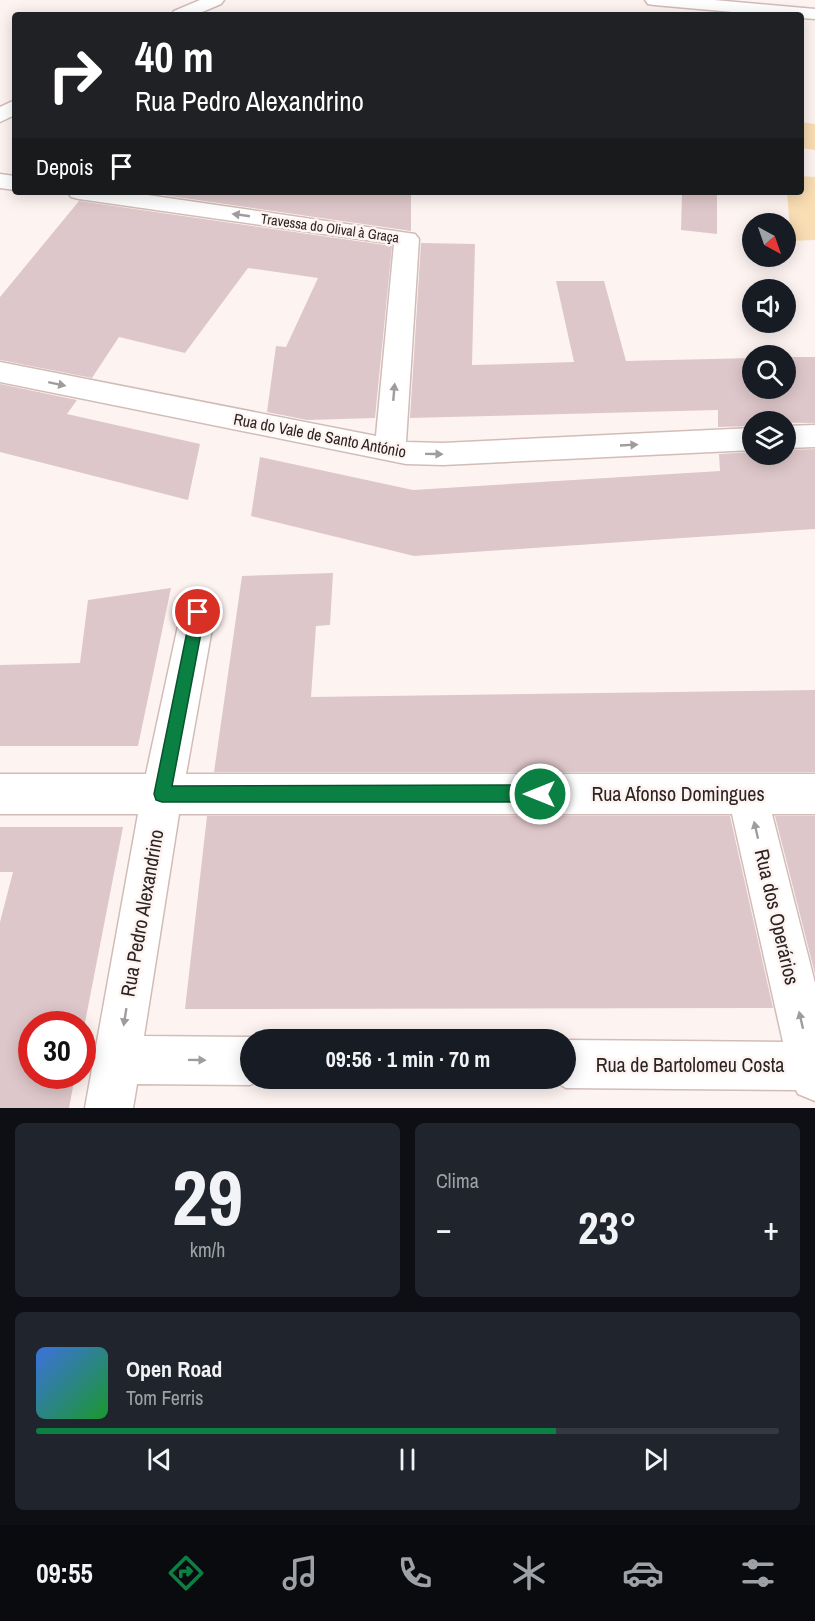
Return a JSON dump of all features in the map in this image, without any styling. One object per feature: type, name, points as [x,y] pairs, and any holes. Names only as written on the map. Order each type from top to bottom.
[{"type":"street","points":[[187,12],[215,0]]},
{"type":"street","points":[[654,0],[804,9]]},
{"type":"street","name":"Travessa do Olival à Graça","points":[[100,195],[407,239],[390,450]]},
{"type":"street","name":"Rua do Vale de Santo António","points":[[0,372],[390,450],[443,454],[742,440]]},
{"type":"street","points":[[796,437],[815,436]]},
{"type":"street","name":"Rua Pedro Alexandrino","points":[[109,1108],[162,794],[198,612]]},
{"type":"street","name":"Rua dos Operários","points":[[747,793],[814,1070]]},
{"type":"street","name":"Rua Afonso Domingues","points":[[0,794],[815,794]]},
{"type":"street","points":[[117,1060],[240,1061]]},
{"type":"street","name":"Rua de Bartolomeu Costa","points":[[576,1064],[814,1070]]},
{"type":"shaded area","points":[[804,122],[815,124],[815,150],[804,148]]},
{"type":"shaded area","points":[[804,176],[815,177],[815,240],[796,241],[796,213],[789,213],[787,195],[804,195]]},
{"type":"building","points":[[164,195],[411,195],[411,231]]},
{"type":"building","points":[[682,195],[717,195],[717,234],[681,230]]},
{"type":"building","points":[[79,201],[392,246],[375,418],[307,420],[267,412],[276,346],[286,347],[318,278],[248,268],[185,353],[119,337],[92,378],[0,360],[0,297]]},
{"type":"building","points":[[421,243],[475,244],[472,365],[574,362],[556,281],[604,281],[626,361],[742,358],[742,399],[796,399],[796,357],[815,357],[815,423],[796,423],[796,411],[742,411],[742,426],[718,427],[718,410],[410,418]]},
{"type":"building","points":[[0,384],[77,400],[67,414],[200,444],[188,500],[0,452]]},
{"type":"building","points":[[815,449],[815,529],[414,556],[251,516],[260,457],[413,490],[720,471],[719,454],[742,453],[742,465],[796,465],[796,450]]},
{"type":"building","points":[[333,573],[330,625],[316,626],[311,697],[815,690],[815,772],[214,772],[242,576]]},
{"type":"building","points":[[171,588],[138,746],[0,746],[0,665],[80,663],[88,600]]},
{"type":"building","points":[[207,816],[730,816],[773,1008],[185,1009]]},
{"type":"building","points":[[775,816],[815,816],[815,974]]},
{"type":"building","points":[[0,827],[123,827],[87,1011],[18,1011],[18,1089],[73,1089],[69,1108],[0,1108],[0,922],[13,872],[0,872]]},
{"type":"route","points":[[198,612],[162,794],[540,794]]}]
